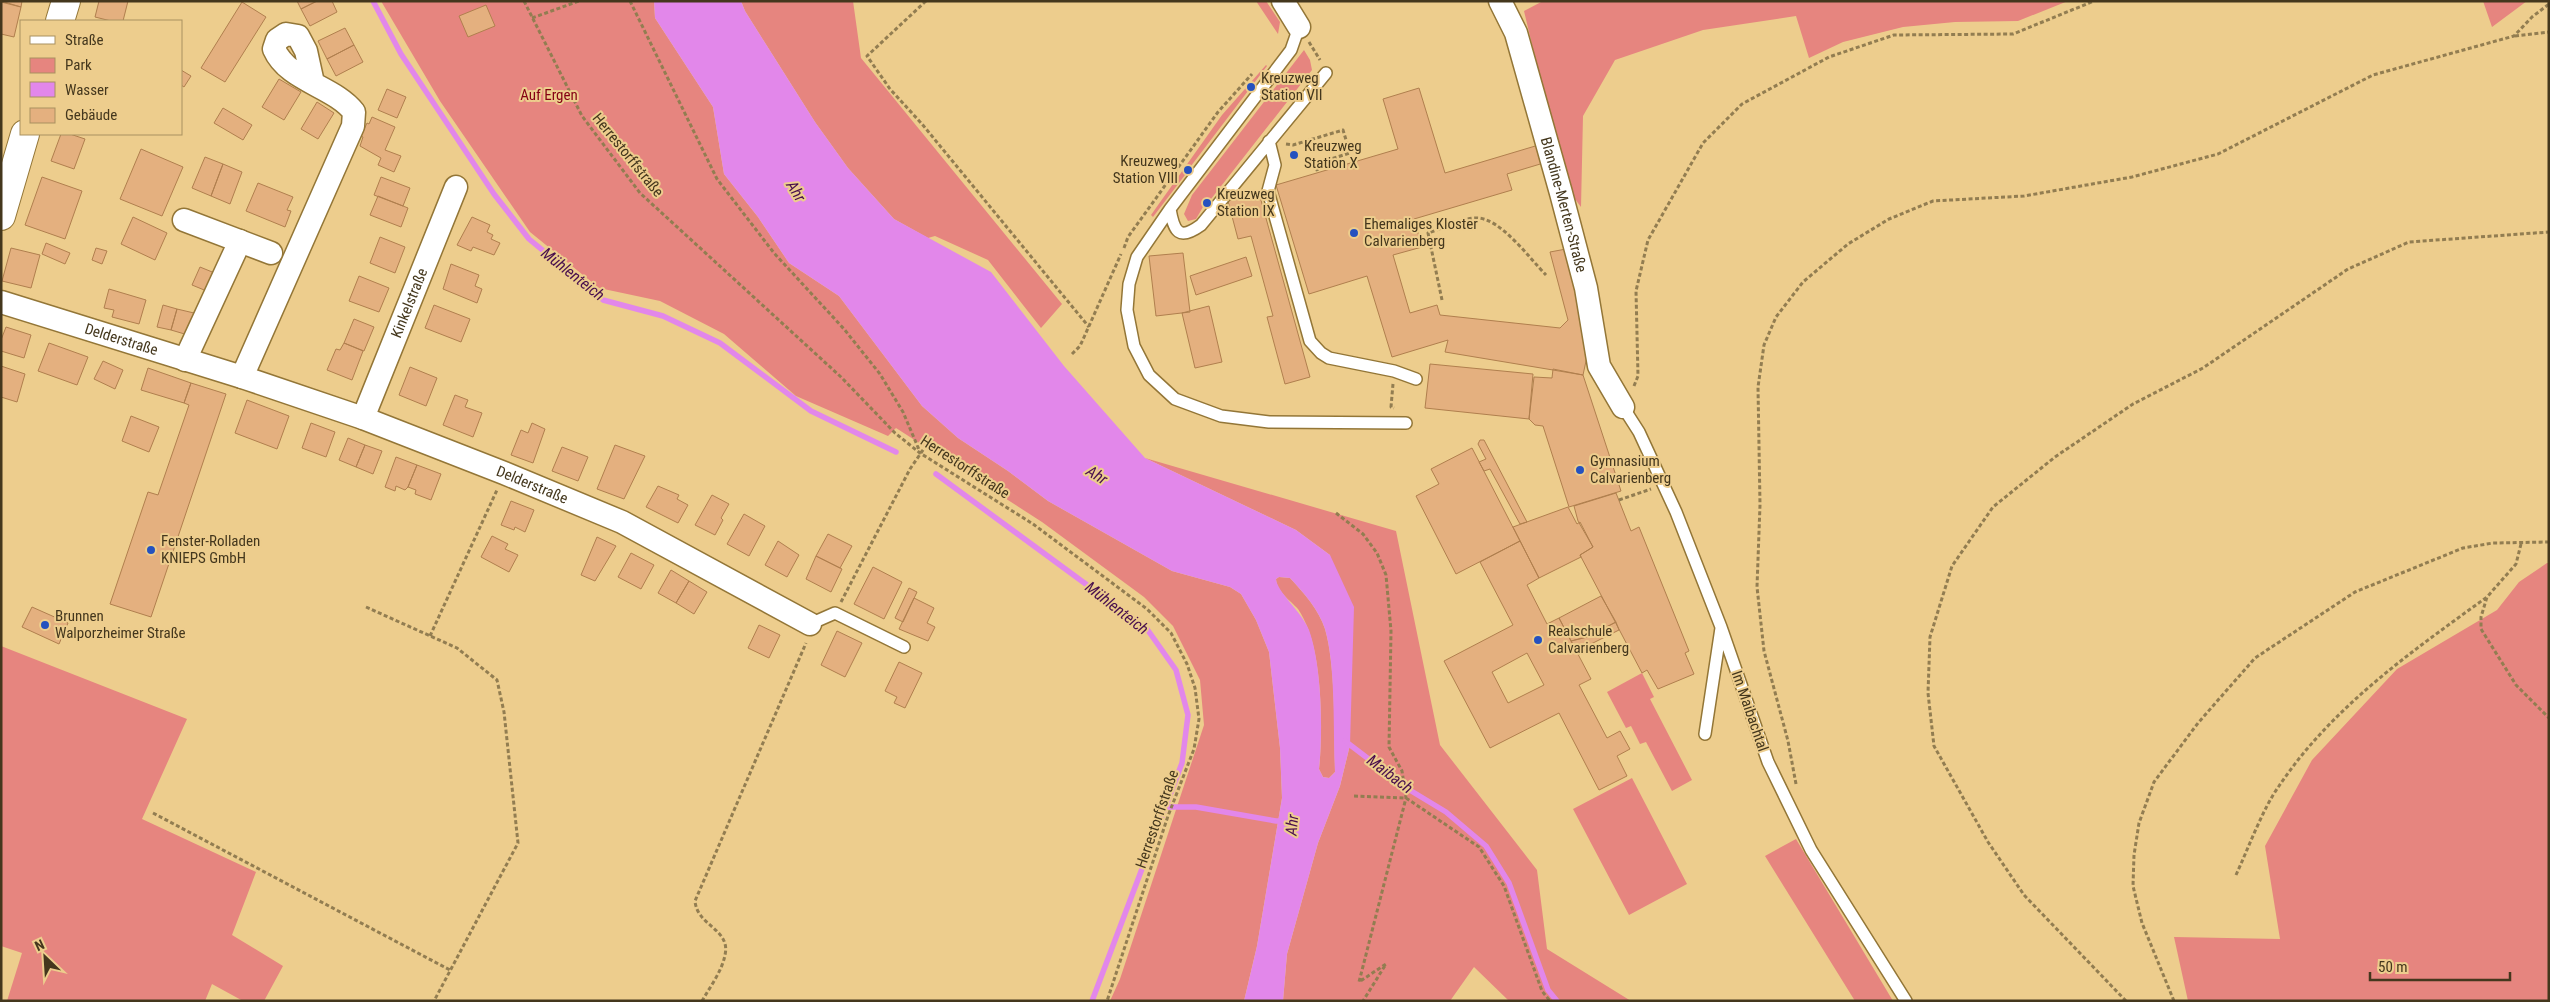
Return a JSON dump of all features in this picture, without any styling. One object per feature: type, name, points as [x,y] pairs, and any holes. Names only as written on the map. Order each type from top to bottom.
[{"type":"street","points":[[60,20],[66,1]]},
{"type":"street","points":[[1283,1],[1305,34]]},
{"type":"street","name":"Blandine-Merten-Straße","points":[[1500,1],[1516,33],[1561,193],[1586,288],[1599,366],[1623,407]]},
{"type":"street","points":[[242,377],[353,126],[354,112],[348,104],[313,83]]},
{"type":"street","points":[[1,216],[17,148]]},
{"type":"street","name":"Kinkelstraße","points":[[363,418],[456,187]]},
{"type":"street","points":[[184,220],[271,253]]},
{"type":"street","points":[[185,360],[240,241]]},
{"type":"street","name":"Delderstraße","points":[[1,302],[242,377],[363,418],[504,474],[622,522],[810,624]]},
{"type":"lane","points":[[1305,34],[1170,209],[1138,257],[1129,284],[1127,310],[1134,346],[1149,375],[1175,399],[1221,416],[1269,422],[1406,423]]},
{"type":"lane","points":[[1170,209],[1173,225],[1177,231],[1183,234],[1190,233],[1201,225],[1326,73]]},
{"type":"lane","points":[[1269,140],[1275,164],[1268,191],[1310,341],[1321,353],[1329,358],[1394,371],[1416,380]]},
{"type":"lane","name":"Im Maibachtal","points":[[1623,407],[1639,432],[1664,485],[1721,627],[1768,762],[1811,850],[1906,1001]]},
{"type":"lane","points":[[810,624],[835,613],[904,647]]},
{"type":"lane","points":[[1706,734],[1721,627]]},
{"type":"path","name":"Herrestorffstraße","points":[[524,1],[582,116],[640,193],[841,377],[895,434],[920,453],[1033,524],[1148,608],[1171,633],[1187,664],[1195,688],[1200,719],[1194,749],[1168,816],[1107,1001]]},
{"type":"path","points":[[532,18],[579,1]]},
{"type":"path","points":[[630,1],[717,179],[774,253],[844,329],[880,374],[903,412],[920,453]]},
{"type":"path","points":[[926,1],[867,56],[890,89],[922,124],[1089,327]]},
{"type":"path","points":[[1623,407],[1638,376],[1636,291],[1648,240],[1703,143],[1742,104],[1828,57],[1894,35],[2012,34],[2094,1]]},
{"type":"path","points":[[2514,36],[2532,17],[2549,4]]},
{"type":"path","points":[[1790,804],[1796,798],[1795,768],[1764,651],[1757,587],[1760,505],[1758,387],[1761,359],[1776,317],[1803,282],[1848,244],[1889,219],[1933,201],[2024,196],[2132,177],[2218,154],[2373,74],[2514,36],[2549,32]]},
{"type":"path","points":[[1305,34],[1326,73]]},
{"type":"path","points":[[1293,145],[1343,130],[1350,153],[1315,164],[1318,173]]},
{"type":"path","points":[[1442,300],[1428,233],[1475,218],[1487,220],[1496,226],[1520,246],[1546,275]]},
{"type":"path","points":[[2126,1001],[2024,895],[1988,842],[1934,746],[1928,693],[1930,637],[1952,566],[1993,507],[2055,457],[2133,404],[2203,368],[2348,268],[2409,242],[2549,232]]},
{"type":"path","points":[[1394,371],[1391,407],[1400,410],[1406,423]]},
{"type":"path","points":[[835,613],[925,446]]},
{"type":"path","points":[[430,636],[504,474]]},
{"type":"path","points":[[1619,500],[1650,490]]},
{"type":"path","points":[[1336,513],[1363,534],[1377,553],[1386,576],[1391,631],[1388,747],[1402,772],[1406,792],[1359,982],[1386,964],[1363,1001]]},
{"type":"path","points":[[2174,1001],[2142,923],[2133,886],[2138,823],[2154,782],[2198,723],[2255,658],[2356,592],[2463,548],[2493,543],[2549,542]]},
{"type":"path","points":[[2236,875],[2278,787],[2319,734],[2393,664],[2487,597],[2516,564],[2521,544]]},
{"type":"path","points":[[2487,597],[2481,617],[2481,629],[2516,685],[2549,718]]},
{"type":"path","points":[[366,607],[457,648],[497,680],[504,712],[518,842],[434,1001]]},
{"type":"path","points":[[702,1001],[725,958],[727,945],[723,936],[700,918],[696,901],[805,648],[810,624]]},
{"type":"path","points":[[1354,796],[1406,798],[1478,847],[1504,886],[1542,991],[1550,1001]]},
{"type":"path","points":[[153,813],[450,970]]},
{"type":"green space","name":"Auf Ergen","points":[[381,1],[654,1],[655,18],[713,107],[724,174],[758,217],[789,263],[839,296],[922,406],[958,438],[1008,471],[1048,501],[1172,571],[1230,587],[1241,594],[1256,620],[1269,652],[1280,748],[1282,798],[1257,946],[1244,1001],[1110,1001],[1120,979],[1204,725],[1200,680],[1173,626],[1144,597],[1042,522],[896,428],[888,436],[796,396],[724,334],[660,301],[599,288],[530,232],[440,101]]},
{"type":"green space","points":[[741,1],[853,1],[861,58],[1062,304],[1041,328],[988,260],[935,236],[928,238],[894,219],[848,168],[815,122],[745,11]]},
{"type":"green space","points":[[1256,1],[1266,1],[1280,22],[1278,34]]},
{"type":"green space","points":[[1543,1],[2068,1],[2018,21],[1955,22],[1903,27],[1843,42],[1809,58],[1796,16],[1703,30],[1615,60],[1583,116],[1581,207],[1566,187],[1524,11]]},
{"type":"green space","points":[[2483,1],[2527,1],[2492,27]]},
{"type":"green space","points":[[1304,50],[1310,60],[1312,70],[1211,199],[1207,200],[1196,219],[1188,221],[1184,214],[1192,195]]},
{"type":"green space","points":[[1266,65],[1191,166],[1185,171],[1185,175],[1153,217],[1151,215],[1222,115]]},
{"type":"green space","points":[[1145,458],[1396,531],[1440,745],[1537,870],[1547,949],[1631,1001],[1509,1001],[1474,967],[1450,1001],[1283,1001],[1287,954],[1318,843],[1340,786],[1350,745],[1330,555],[1296,530]]},
{"type":"green space","points":[[2549,563],[2549,1001],[2188,1001],[2174,937],[2280,939],[2265,846],[2312,760],[2397,669],[2497,610],[2519,582]]},
{"type":"green space","points":[[1279,577],[1290,578],[1315,608],[1325,629],[1329,644],[1333,680],[1335,772],[1329,778],[1323,777],[1319,769],[1321,737],[1320,698],[1313,643],[1298,609],[1284,596],[1279,588],[1276,579]]},
{"type":"green space","points":[[1,646],[187,719],[142,819],[256,872],[232,935],[283,966],[264,1001],[243,1001],[212,984],[205,1001],[7,1001],[22,953],[1,946]]},
{"type":"green space","points":[[1642,673],[1654,697],[1650,699],[1692,780],[1672,791],[1646,742],[1640,744],[1631,726],[1626,728],[1607,692]]},
{"type":"green space","points":[[1632,778],[1687,884],[1629,915],[1573,809]]},
{"type":"green space","points":[[1796,839],[1893,1001],[1855,1001],[1765,856]]},
{"type":"water","name":"Ahr","points":[[654,1],[741,1],[745,11],[815,122],[848,168],[894,219],[991,272],[1064,366],[1145,458],[1296,530],[1330,555],[1354,607],[1350,745],[1340,786],[1318,843],[1287,954],[1283,1001],[1244,1001],[1257,946],[1282,798],[1280,748],[1269,652],[1256,620],[1241,594],[1230,587],[1172,571],[1048,501],[1008,471],[958,438],[922,406],[839,296],[789,263],[758,217],[724,174],[713,107],[655,18]],"holes":[[[1279,577],[1290,578],[1315,608],[1325,629],[1329,644],[1335,772],[1329,778],[1323,777],[1319,769],[1321,737],[1320,699],[1317,662],[1313,645],[1306,623],[1281,590],[1276,579]]]},
{"type":"building","points":[[1,1],[22,1],[21,7]]},
{"type":"building","points":[[99,1],[128,1],[123,20],[107,20],[95,17]]},
{"type":"building","points":[[297,1],[317,1],[301,9]]},
{"type":"building","points":[[317,1],[332,1],[337,12],[310,26],[301,9]]},
{"type":"building","points":[[1,2],[21,7],[14,37],[1,34]]},
{"type":"building","points":[[242,2],[266,17],[225,82],[201,68]]},
{"type":"building","points":[[486,5],[495,26],[468,37],[459,16]]},
{"type":"building","points":[[345,28],[354,45],[327,59],[318,41]]},
{"type":"building","points":[[354,45],[363,62],[336,76],[327,59]]},
{"type":"building","points":[[182,71],[191,76],[184,87],[182,86]]},
{"type":"building","points":[[279,79],[301,92],[284,120],[262,107]]},
{"type":"building","name":"Ehemaliges Kloster Calvarienberg","points":[[1419,88],[1445,173],[1542,144],[1547,162],[1507,174],[1512,190],[1414,219],[1422,247],[1393,255],[1410,313],[1437,305],[1440,315],[1560,328],[1568,320],[1550,252],[1566,249],[1591,338],[1583,375],[1445,352],[1448,340],[1392,357],[1367,276],[1309,294],[1276,185],[1398,149],[1383,99]]},
{"type":"building","points":[[387,89],[406,97],[397,118],[378,110]]},
{"type":"building","points":[[317,102],[334,113],[318,139],[301,129]]},
{"type":"building","points":[[223,108],[252,125],[243,140],[214,123]]},
{"type":"building","points":[[372,117],[395,127],[385,150],[401,156],[394,172],[378,165],[381,158],[360,146],[363,137],[361,136]]},
{"type":"building","points":[[61,135],[73,135],[85,139],[74,169],[51,161]]},
{"type":"building","points":[[141,149],[183,167],[162,216],[120,199]]},
{"type":"building","points":[[205,157],[223,164],[211,196],[192,188]]},
{"type":"building","points":[[223,164],[242,172],[230,204],[211,196]]},
{"type":"building","points":[[42,177],[82,191],[65,239],[25,225]]},
{"type":"building","points":[[381,177],[410,188],[403,206],[374,195]]},
{"type":"building","points":[[258,183],[293,197],[287,210],[291,211],[285,227],[246,211]]},
{"type":"building","points":[[1259,193],[1310,377],[1285,384],[1267,317],[1273,316],[1251,236],[1238,239],[1228,201]]},
{"type":"building","points":[[378,196],[408,208],[401,227],[370,215]]},
{"type":"building","points":[[133,217],[167,233],[155,260],[121,244]]},
{"type":"building","points":[[472,217],[490,225],[487,232],[493,235],[491,239],[500,243],[494,255],[473,247],[471,251],[457,245]]},
{"type":"building","points":[[380,237],[405,247],[395,273],[370,263]]},
{"type":"building","points":[[46,243],[70,253],[65,264],[42,254]]},
{"type":"building","points":[[11,248],[40,255],[31,288],[2,281]]},
{"type":"building","points":[[96,248],[107,251],[102,264],[92,260]]},
{"type":"building","points":[[1183,253],[1190,312],[1156,316],[1149,256]]},
{"type":"building","points":[[1246,257],[1252,276],[1196,295],[1190,276]]},
{"type":"building","points":[[451,264],[479,275],[475,286],[482,289],[477,303],[443,289]]},
{"type":"building","points":[[200,267],[222,276],[214,294],[192,285]]},
{"type":"building","points":[[359,276],[389,288],[379,312],[349,301]]},
{"type":"building","points":[[109,289],[146,300],[139,324],[112,317],[114,310],[104,308]]},
{"type":"building","points":[[163,305],[177,309],[171,330],[157,327]]},
{"type":"building","points":[[434,305],[470,319],[461,342],[425,328]]},
{"type":"building","points":[[1209,306],[1222,362],[1195,368],[1182,313]]},
{"type":"building","points":[[177,309],[194,313],[188,335],[171,330]]},
{"type":"building","points":[[354,319],[374,327],[364,351],[344,343]]},
{"type":"building","points":[[6,327],[31,335],[24,358],[1,351],[1,340]]},
{"type":"building","points":[[49,343],[88,357],[77,385],[38,371]]},
{"type":"building","points":[[344,343],[363,351],[352,380],[327,370],[336,349],[340,350]]},
{"type":"building","points":[[103,361],[123,370],[115,389],[94,379]]},
{"type":"building","points":[[1430,364],[1533,374],[1529,419],[1425,408]]},
{"type":"building","points":[[1,366],[25,374],[17,402],[1,397]]},
{"type":"building","points":[[410,367],[437,378],[426,406],[399,395]]},
{"type":"building","points":[[148,368],[191,383],[184,403],[141,390]]},
{"type":"building","points":[[1553,369],[1583,375],[1621,491],[1569,507],[1543,426],[1535,425],[1529,419],[1534,377],[1552,378]]},
{"type":"building","name":"Fenster-Rolladen KNIEPS GmbH","points":[[191,383],[226,394],[151,617],[110,604],[148,492],[158,495],[189,405],[184,403]]},
{"type":"building","points":[[455,395],[468,400],[465,407],[482,413],[473,437],[443,425]]},
{"type":"building","points":[[247,400],[289,416],[277,449],[235,433]]},
{"type":"building","points":[[131,416],[159,427],[149,452],[122,441]]},
{"type":"building","points":[[311,423],[335,432],[326,457],[302,448]]},
{"type":"building","points":[[532,423],[545,429],[533,463],[511,455],[521,430],[528,433]]},
{"type":"building","points":[[348,438],[365,445],[356,467],[339,460]]},
{"type":"building","points":[[1480,440],[1484,440],[1527,522],[1520,524],[1490,469],[1484,471],[1479,462],[1486,459],[1478,444]]},
{"type":"building","points":[[365,445],[382,451],[373,474],[356,467]]},
{"type":"building","points":[[615,445],[645,456],[624,499],[597,489]]},
{"type":"building","points":[[562,447],[588,457],[578,481],[552,471]]},
{"type":"building","points":[[1472,448],[1520,541],[1456,574],[1416,496],[1439,484],[1431,469]]},
{"type":"building","points":[[396,457],[417,465],[405,490],[396,486],[395,491],[385,487]]},
{"type":"building","points":[[417,465],[441,474],[431,500],[415,494],[416,490],[408,487]]},
{"type":"building","points":[[658,486],[679,495],[677,499],[688,505],[678,523],[646,507]]},
{"type":"building","points":[[1616,493],[1631,531],[1639,527],[1689,651],[1685,653],[1694,674],[1658,689],[1647,670],[1642,673],[1580,555],[1593,547],[1578,521],[1574,506]]},
{"type":"building","points":[[712,495],[729,504],[721,518],[723,520],[715,535],[695,525]]},
{"type":"building","points":[[511,501],[534,510],[525,532],[515,527],[514,530],[501,525]]},
{"type":"building","points":[[1568,507],[1577,524],[1580,522],[1593,547],[1580,555],[1581,557],[1539,578],[1513,527]]},
{"type":"building","points":[[744,514],[765,526],[749,556],[727,544]]},
{"type":"building","points":[[828,534],[852,546],[840,568],[816,556]]},
{"type":"building","points":[[492,536],[508,544],[505,549],[518,555],[509,572],[481,557]]},
{"type":"building","points":[[597,537],[616,546],[595,581],[581,575]]},
{"type":"building","points":[[778,541],[799,555],[787,577],[765,565]]},
{"type":"building","points":[[1520,541],[1539,578],[1527,585],[1547,624],[1559,618],[1591,679],[1579,685],[1607,738],[1620,731],[1630,749],[1617,756],[1627,776],[1599,790],[1559,713],[1490,748],[1444,661],[1513,625],[1480,562]],"holes":[[[1527,653],[1544,685],[1508,703],[1492,672]]]},
{"type":"building","points":[[631,553],[654,565],[641,589],[618,577]]},
{"type":"building","points":[[816,556],[842,569],[831,592],[806,579]]},
{"type":"building","points":[[873,567],[902,582],[884,619],[854,604]]},
{"type":"building","points":[[671,570],[689,581],[676,603],[658,593]]},
{"type":"building","points":[[689,581],[707,592],[694,614],[676,603]]},
{"type":"building","points":[[909,588],[917,592],[903,622],[895,618]]},
{"type":"building","points":[[1601,596],[1616,622],[1587,637],[1571,641],[1559,618]]},
{"type":"building","points":[[914,598],[934,608],[927,623],[935,627],[928,641],[899,629]]},
{"type":"building","name":"Brunnen Walporzheimer Straße","points":[[32,607],[68,623],[59,644],[22,627]]},
{"type":"building","points":[[1616,622],[1619,630],[1589,645],[1579,655],[1571,641],[1587,637]]},
{"type":"building","points":[[759,625],[780,635],[769,658],[748,648]]},
{"type":"building","points":[[837,631],[862,643],[845,677],[821,665]]},
{"type":"building","points":[[899,662],[922,673],[905,708],[894,703],[897,697],[885,691]]},
{"type":"waterway","name":"Mühlenteich","points":[[373,1],[401,54],[494,194],[529,239],[603,300],[663,316],[720,343],[811,411],[896,452]]},
{"type":"waterway","name":"Mühlenteich","points":[[936,474],[1147,629],[1176,670],[1188,715],[1182,763],[1092,1001]]},
{"type":"waterway","name":"Maibach","points":[[1345,741],[1408,789],[1446,812],[1486,846],[1509,883],[1548,990],[1557,1001]]},
{"type":"waterway","name":"Ahr","points":[[1165,807],[1196,807],[1284,821]]},
{"type":"place","name":"Kreuzweg Station VII","points":[[1251,87]]},
{"type":"place","name":"Kreuzweg Station X","points":[[1294,155]]},
{"type":"place","name":"Kreuzweg Station VIII","points":[[1188,170]]},
{"type":"place","name":"Kreuzweg Station IX","points":[[1207,203]]},
{"type":"place","name":"Ehemaliges Kloster Calvarienberg","points":[[1354,233]]},
{"type":"place","name":"Gymnasium Calvarienberg","points":[[1580,470]]},
{"type":"place","name":"Fenster-Rolladen KNIEPS GmbH","points":[[151,550]]},
{"type":"place","name":"Brunnen Walporzheimer Straße","points":[[45,625]]},
{"type":"place","name":"Realschule Calvarienberg","points":[[1538,640]]}]
